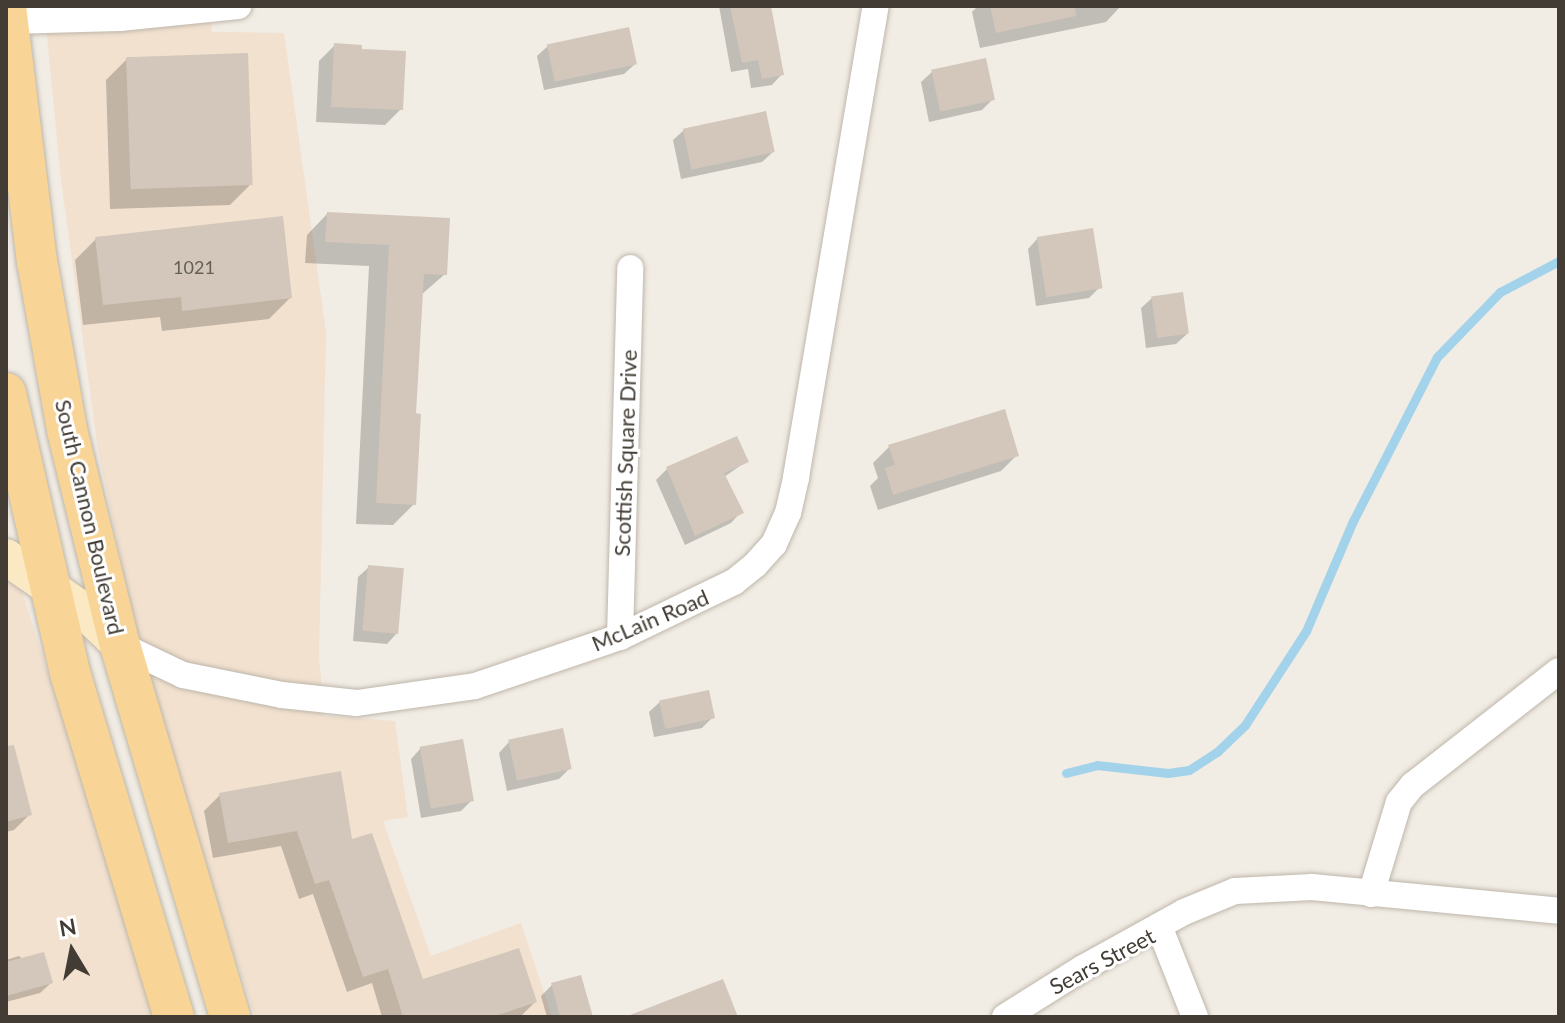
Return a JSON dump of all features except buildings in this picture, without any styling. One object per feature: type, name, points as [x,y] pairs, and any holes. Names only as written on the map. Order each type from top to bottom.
[{"type":"main road","name":"South Cannon Boulevard","points":[[7,13],[37,261],[67,430],[120,645],[230,1017]]},
{"type":"main road","points":[[6,393],[71,676],[174,1017]]},
{"type":"street","points":[[7,13],[120,18],[238,6]]},
{"type":"street","name":"McLain Road","points":[[6,557],[84,611],[120,645],[183,675],[282,695],[357,703],[475,686],[620,637],[734,582],[774,544],[788,513],[876,6]]},
{"type":"street","name":"Scottish Square Drive","points":[[620,637],[630,268]]},
{"type":"street","points":[[1371,894],[1399,802],[1413,785],[1559,671]]},
{"type":"street","points":[[1159,926],[1210,898],[1235,891],[1312,887],[1559,911]]},
{"type":"street","name":"Sears Street","points":[[1005,1017],[1159,926],[1195,1017]]},
{"type":"shaded area","points":[[44,6],[208,6],[212,32],[284,33],[326,332],[319,656],[324,716],[395,721],[408,817],[383,821],[431,956],[521,923],[552,1017],[255,1017],[206,865],[133,616],[98,450],[61,180]]},
{"type":"shaded area","points":[[6,579],[22,592],[159,1017],[6,1017]]},
{"type":"waterway","points":[[1066,773],[1097,765],[1168,773],[1189,770],[1217,752],[1245,725],[1306,631],[1353,521],[1437,357],[1500,292],[1559,261]]}]
